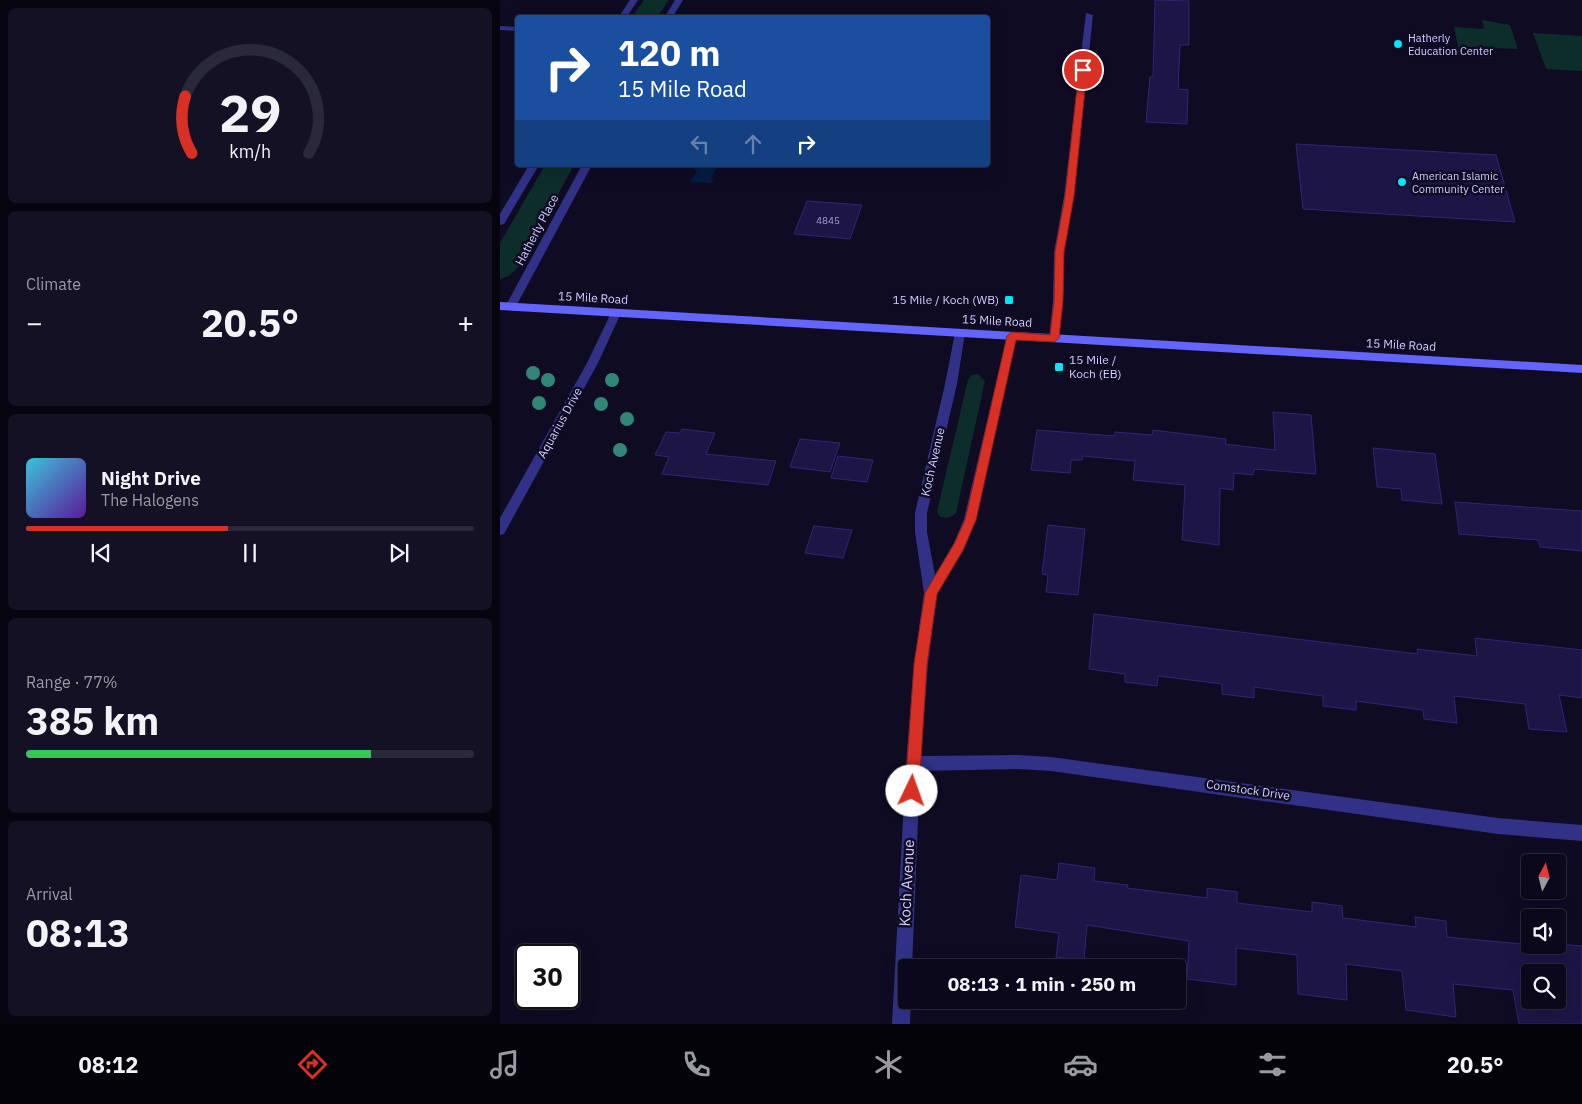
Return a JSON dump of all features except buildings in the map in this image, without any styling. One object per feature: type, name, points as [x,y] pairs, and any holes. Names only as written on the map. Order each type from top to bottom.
[{"type":"main road","name":"15 Mile Road","points":[[505,307],[1582,369]]},
{"type":"street","points":[[624,15],[634,0]]},
{"type":"street","points":[[670,15],[679,0]]},
{"type":"street","points":[[1054,338],[1058,301],[1059,252],[1069,196],[1089,16]]},
{"type":"street","points":[[500,28],[515,29]]},
{"type":"street","points":[[500,222],[533,167]]},
{"type":"street","name":"Hatherly Place","points":[[505,307],[586,167]]},
{"type":"street","name":"Aquarius Drive","points":[[500,530],[592,363],[616,313]]},
{"type":"street","name":"Koch Avenue","points":[[901,1024],[913,764],[921,664],[931,593],[921,513],[952,384],[960,333]]},
{"type":"street","name":"Koch Avenue","points":[[931,593],[959,546],[970,520],[1012,336]]},
{"type":"street","name":"Comstock Drive","points":[[913,764],[1018,762],[1051,764],[1498,826],[1582,833]]},
{"type":"green space","points":[[644,0],[669,0],[658,15],[633,15]]},
{"type":"green space","points":[[1482,20],[1510,25],[1518,49],[1490,48],[1492,58],[1460,56],[1454,27],[1484,29]]},
{"type":"green space","points":[[1533,33],[1582,36],[1582,71],[1546,69]]},
{"type":"green space","points":[[544,167],[573,167],[519,266],[509,276],[500,279],[500,243]]},
{"type":"green space","points":[[978,374],[985,381],[956,513],[944,518],[939,516],[937,511],[968,380],[971,375]]},
{"type":"water","points":[[695,167],[716,167],[711,179],[714,180],[712,183],[691,182],[691,179],[697,173]]},
{"type":"place","name":"Hatherly Education Center","points":[[1398,44]]},
{"type":"place","name":"American Islamic Community Center","points":[[1402,182]]},
{"type":"place","name":"15 Mile / Koch (WB)","points":[[1009,300]]},
{"type":"place","name":"15 Mile / Koch (EB)","points":[[1059,367]]},
{"type":"route","points":[[912,791],[921,664],[931,593],[959,546],[970,520],[1012,336],[1054,338],[1058,301],[1059,252],[1069,196],[1083,70]]}]
